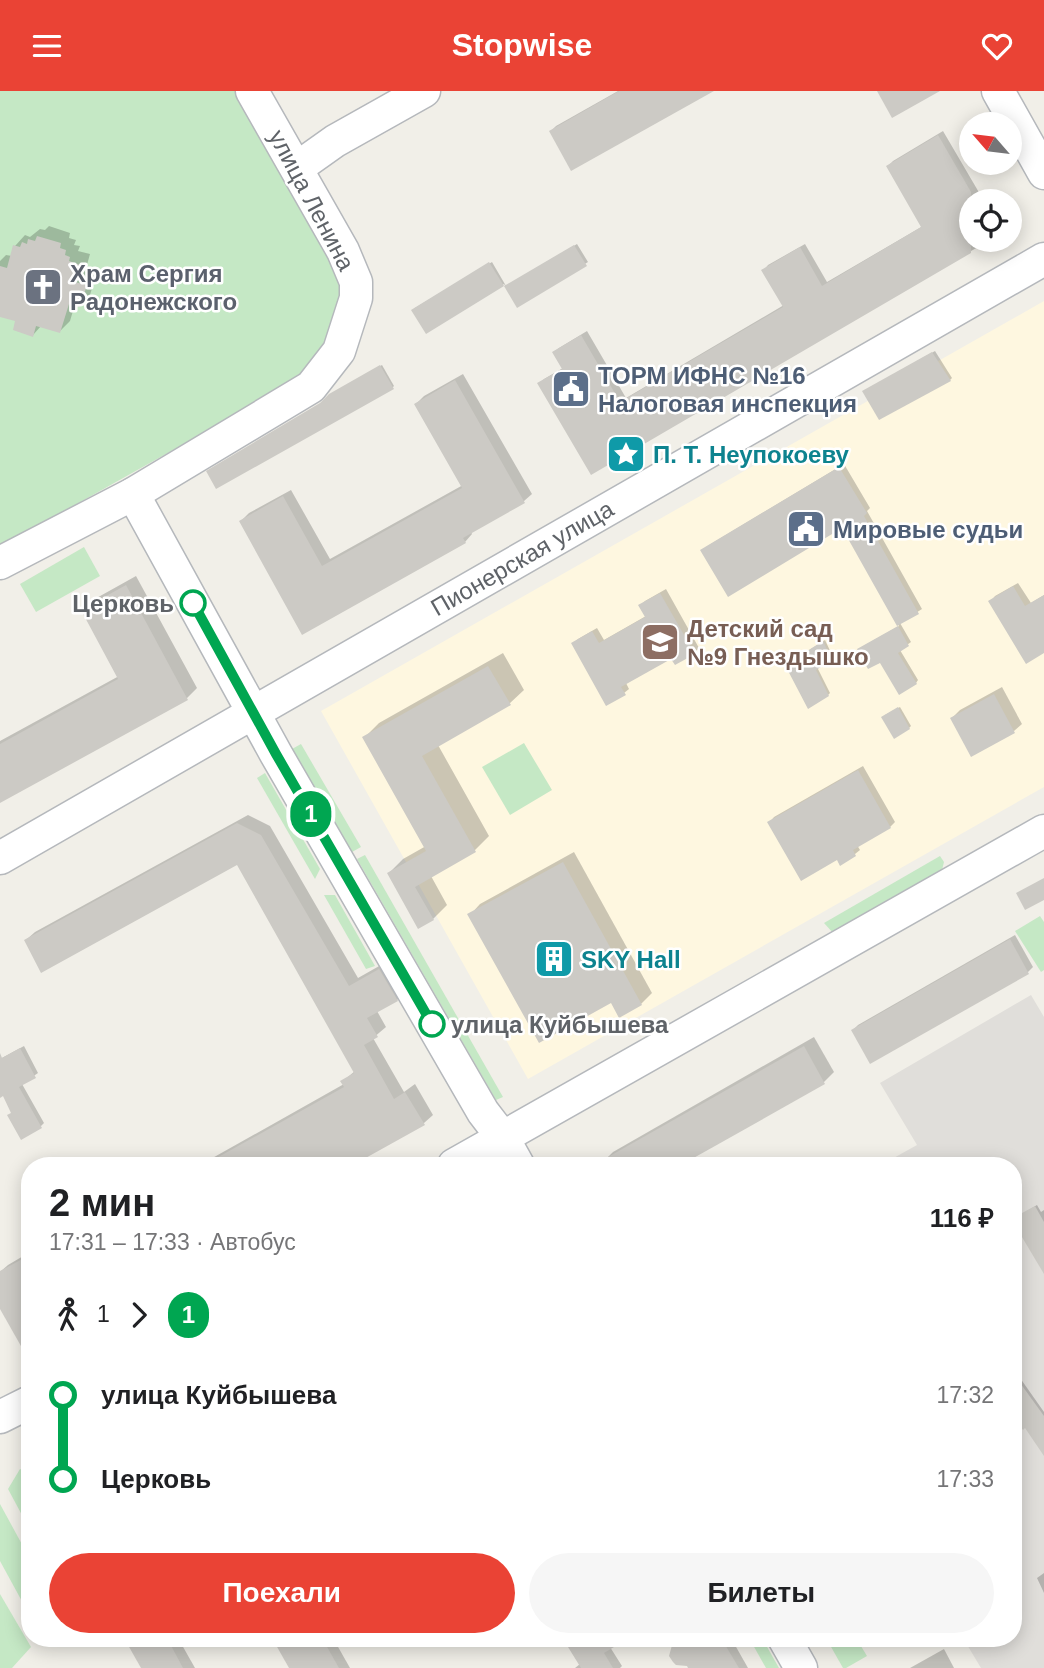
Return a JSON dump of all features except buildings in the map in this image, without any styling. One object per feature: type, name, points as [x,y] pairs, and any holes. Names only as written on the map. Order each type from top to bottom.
[{"type":"street","name":"улица Ленина","points":[[0,563],[133,495],[311,387],[339,351],[356,297],[356,282],[343,251],[252,91]]},
{"type":"street","points":[[297,168],[335,141],[424,91]]},
{"type":"street","points":[[998,91],[1044,173]]},
{"type":"street","name":"Пионерская улица","points":[[0,858],[1044,259]]},
{"type":"street","points":[[133,495],[252,713],[483,1112],[514,1157]]},
{"type":"street","points":[[469,1157],[1044,831]]},
{"type":"street","points":[[0,1417],[21,1406]]},
{"type":"street","points":[[789,1647],[801,1668]]},
{"type":"shaded area","points":[[1044,301],[1044,787],[528,1079],[321,711]]},
{"type":"shaded area","points":[[1031,995],[1044,1017],[1044,1668],[981,1668],[968,1647],[1022,1647],[1022,1157],[895,1157],[917,1145],[880,1083]]},
{"type":"green space","points":[[0,91],[240,91],[341,276],[340,324],[298,380],[0,547]]},
{"type":"green space","points":[[84,547],[100,576],[36,612],[20,584]]},
{"type":"green space","points":[[524,743],[552,790],[510,815],[482,767]]},
{"type":"green space","points":[[301,744],[361,847],[352,852],[292,749]]},
{"type":"green space","points":[[265,773],[320,869],[315,879],[257,778]]},
{"type":"green space","points":[[365,855],[503,1097],[496,1100],[357,859]]},
{"type":"green space","points":[[940,856],[944,862],[937,875],[834,934],[824,923]]},
{"type":"green space","points":[[324,895],[335,895],[375,966],[366,969]]},
{"type":"green space","points":[[1040,916],[1044,922],[1044,970],[1041,972],[1015,931]]},
{"type":"green space","points":[[21,1470],[21,1513],[8,1489]]},
{"type":"green space","points":[[0,1504],[21,1542],[21,1600],[0,1561]]},
{"type":"green space","points":[[0,1594],[21,1630],[21,1647],[31,1647],[12,1668],[0,1668]]},
{"type":"green space","points":[[754,1647],[767,1647],[779,1668],[766,1668]]},
{"type":"green space","points":[[831,1647],[862,1647],[867,1656],[843,1668]]},
{"type":"bus line","name":"1","points":[[193,603],[252,713],[432,1024]]},
{"type":"place","name":"Храм Сергия Радонежского","points":[[43,287]]},
{"type":"place","name":"ТОРМ ИФНС №16 Налоговая инспекция","points":[[571,389]]},
{"type":"place","name":"П. Т. Неупокоеву","points":[[626,454]]},
{"type":"place","name":"Мировые судьи","points":[[806,529]]},
{"type":"place","name":"Церковь","points":[[193,603]]},
{"type":"place","name":"Детский сад №9 Гнездышко","points":[[660,642]]},
{"type":"place","name":"SKY Hall","points":[[554,959]]},
{"type":"place","name":"улица Куйбышева","points":[[432,1024]]}]
